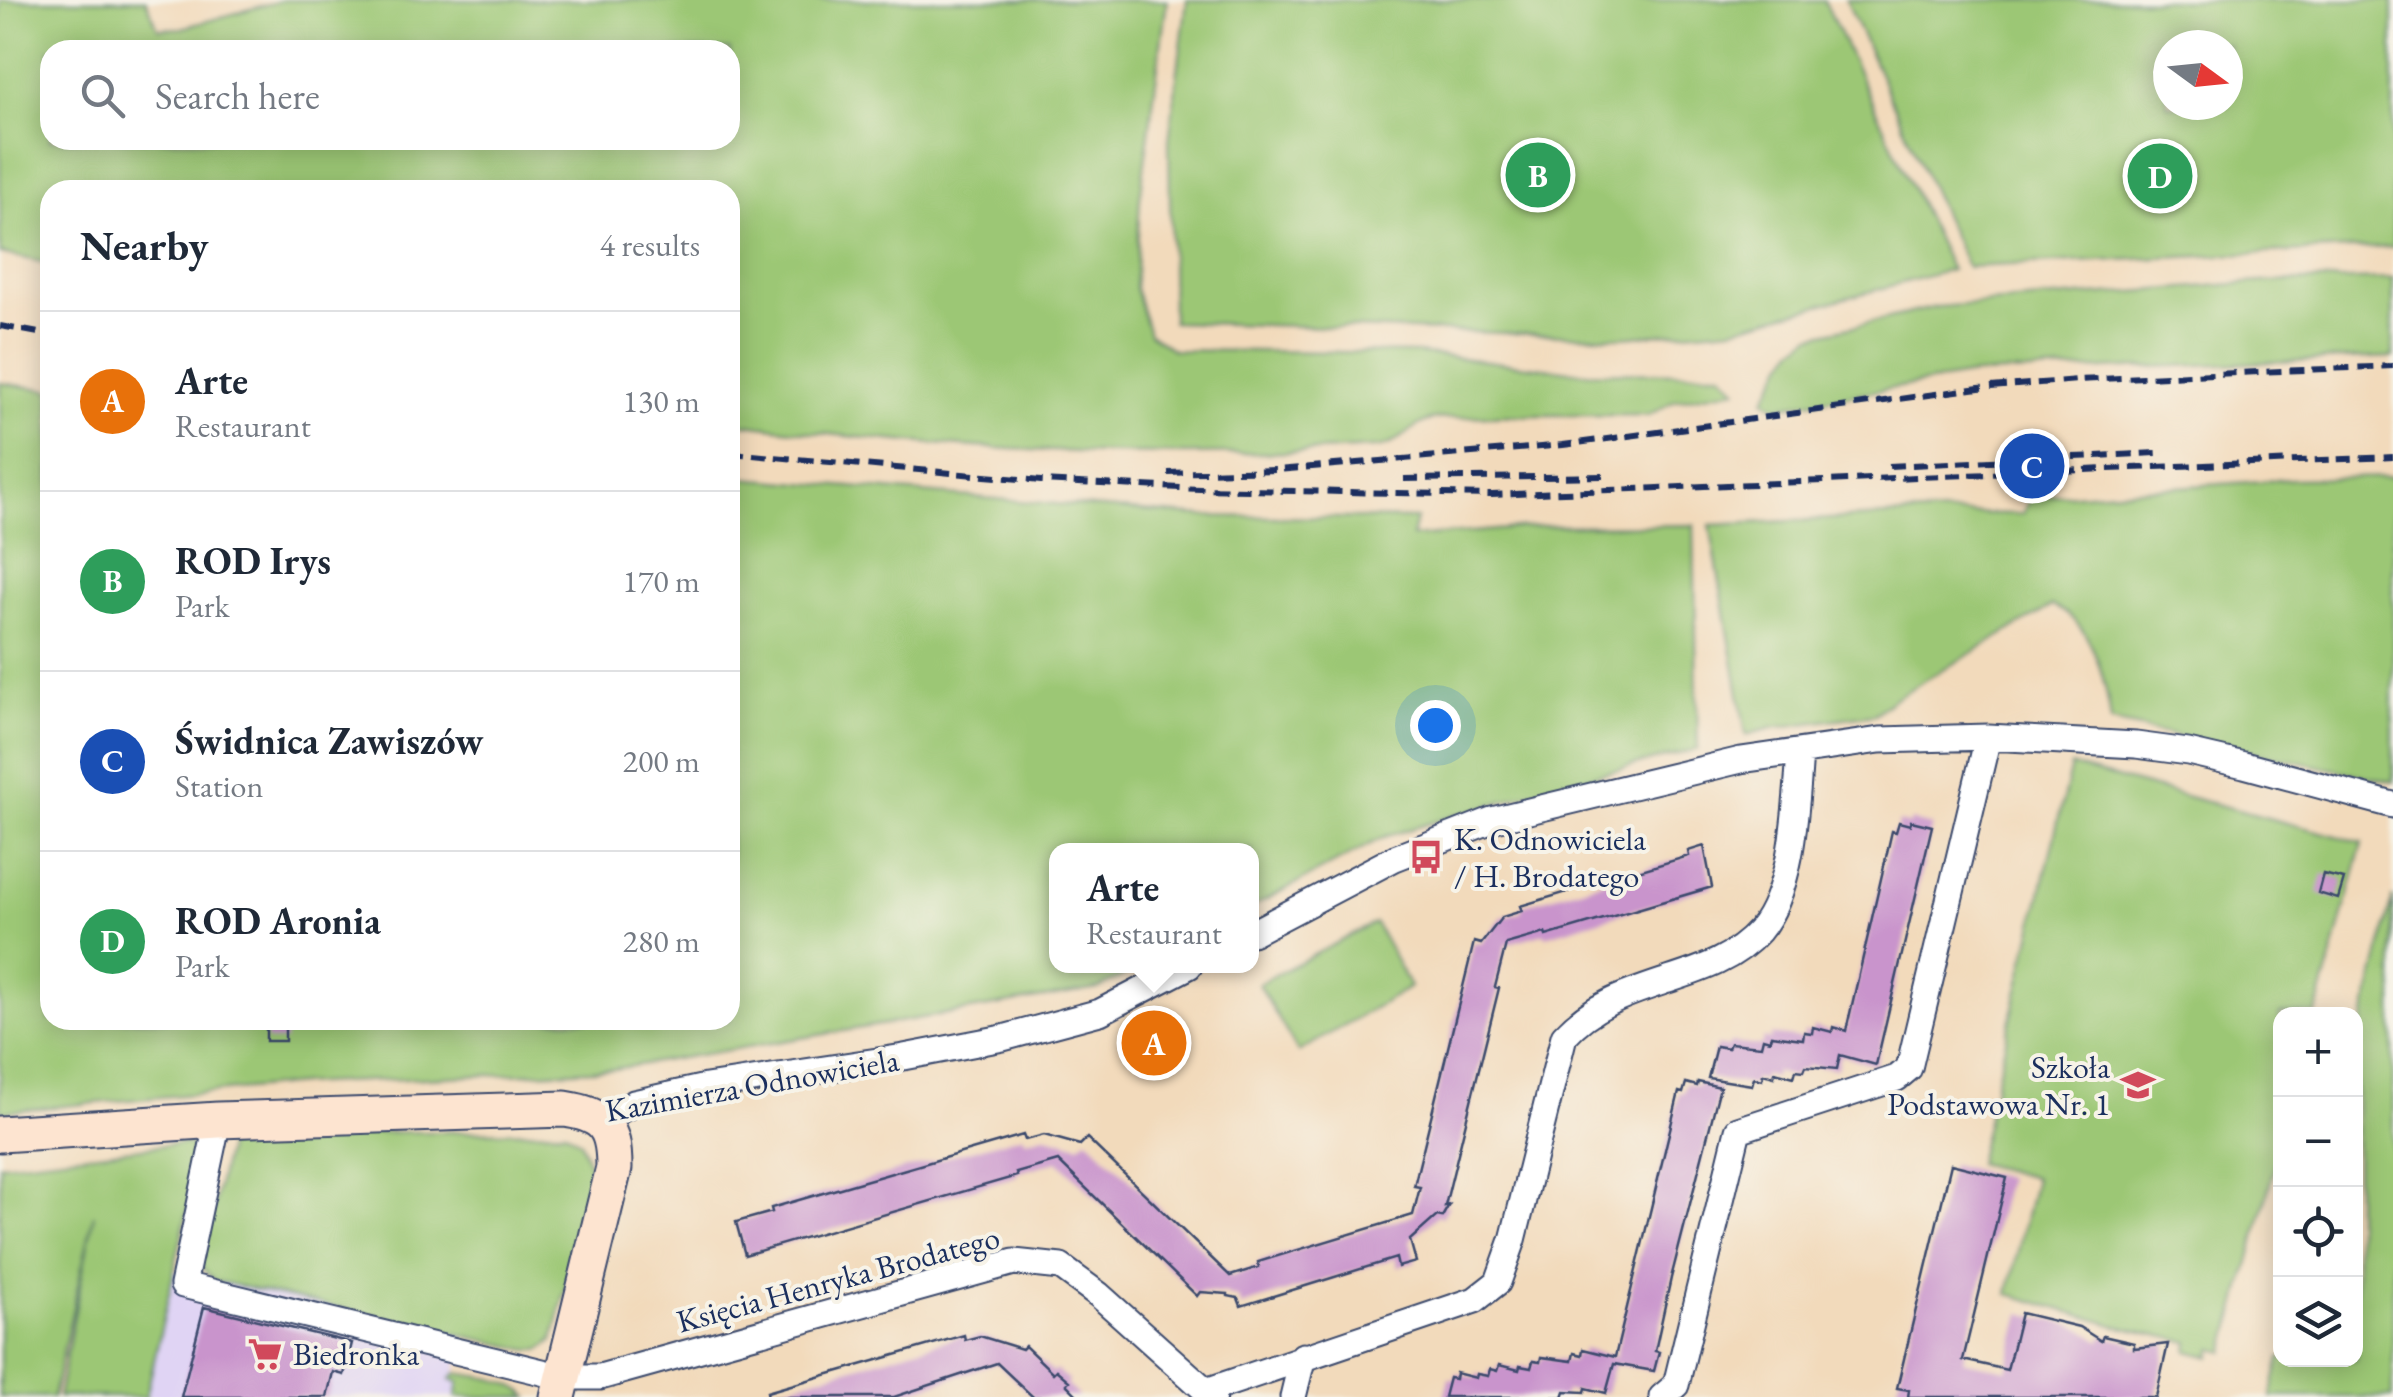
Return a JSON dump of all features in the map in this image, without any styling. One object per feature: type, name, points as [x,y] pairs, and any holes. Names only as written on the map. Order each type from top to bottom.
[{"type":"street","points":[[1662,1397],[1676,1385],[1738,1130],[1898,1078],[1909,1068],[1988,736]]},
{"type":"street","points":[[1259,929],[1395,858],[1492,820],[1741,760],[1880,740],[1988,736],[2136,745],[2188,752],[2393,805]]},
{"type":"street","name":"Księcia Henryka Brodatego","points":[[218,1120],[182,1285],[561,1387],[1014,1262],[1060,1267],[1099,1295],[1209,1394],[1303,1356],[1475,1300],[1498,1282],[1513,1240],[1564,1036],[1579,1019],[1612,999],[1708,967],[1740,949],[1761,929],[1780,890],[1796,813],[1800,752]]},
{"type":"street","name":"Kazimierza Odnowiciela","points":[[0,1134],[218,1120],[564,1109],[589,1113],[602,1120],[634,1103],[706,1087],[1002,1038],[1100,1012],[1175,973]]},
{"type":"street","points":[[561,1387],[614,1168],[611,1138],[602,1120]]},
{"type":"street","points":[[1293,1397],[1303,1356]]},
{"type":"shaded area","points":[[174,1271],[464,1336],[452,1379],[459,1381],[456,1397],[146,1397]]},
{"type":"green space","points":[[0,0],[146,0],[158,29],[182,28],[283,0],[1167,0],[1140,199],[1135,288],[1149,334],[1173,350],[1417,353],[1580,372],[1722,373],[1737,389],[1674,401],[1649,415],[1436,419],[1420,424],[1383,447],[1294,452],[1132,454],[971,447],[740,423],[740,180],[40,180],[40,262],[0,253]]},
{"type":"green space","points":[[1187,0],[1824,0],[1951,270],[1733,328],[1622,337],[1172,322],[1169,140]]},
{"type":"green space","points":[[1846,0],[2393,0],[2393,247],[1967,267]]},
{"type":"green space","points":[[2393,279],[2393,357],[1980,374],[1777,407],[1765,399],[1793,350],[1811,336],[1936,307],[2261,282]]},
{"type":"green space","points":[[0,383],[40,389],[40,1030],[740,1030],[740,478],[1202,516],[1416,519],[1412,537],[1542,526],[1694,525],[1698,749],[1564,783],[1384,837],[1259,903],[1259,843],[1049,843],[1049,973],[1128,973],[1097,989],[614,1069],[301,1084],[0,1112]]},
{"type":"green space","points":[[2393,477],[2393,782],[2111,722],[2106,689],[2088,639],[2066,614],[2052,606],[1893,699],[1875,714],[1746,735],[1710,525],[1944,513],[2022,514],[2031,497],[2292,479]]},
{"type":"green space","name":"Szkoła Podstawowa Nr. 1","points":[[2071,766],[2363,843],[2318,1007],[2273,1007],[2273,1172],[2225,1352],[2213,1349],[2211,1357],[2188,1351],[2189,1342],[2120,1327],[2008,1294],[2035,1178],[1977,1163]]},
{"type":"green space","points":[[2393,897],[2393,1397],[2271,1397],[2278,1367],[2363,1367],[2363,1022]]},
{"type":"green space","points":[[1375,923],[1410,987],[1298,1052],[1258,984]]},
{"type":"green space","points":[[565,1131],[580,1141],[593,1174],[553,1340],[541,1350],[215,1281],[200,1266],[230,1133]]},
{"type":"green space","points":[[184,1143],[194,1146],[196,1172],[146,1397],[58,1397],[94,1214],[53,1397],[0,1397],[0,1164]]},
{"type":"green space","points":[[456,1373],[505,1383],[529,1397],[456,1397],[459,1382],[451,1379]]},
{"type":"building","points":[[1911,821],[1932,826],[1876,1065],[1840,1055],[1837,1069],[1806,1066],[1804,1071],[1796,1070],[1794,1077],[1775,1072],[1774,1077],[1763,1074],[1762,1080],[1754,1078],[1752,1085],[1708,1078],[1716,1046],[1761,1046],[1763,1038],[1770,1040],[1771,1035],[1803,1039],[1804,1032],[1812,1033],[1813,1027],[1846,1031],[1892,831],[1896,832],[1899,822],[1910,825]]},
{"type":"building","points":[[1704,846],[1712,887],[1506,944],[1495,987],[1499,988],[1445,1206],[1449,1205],[1442,1217],[1437,1216],[1410,1240],[1416,1262],[1398,1267],[1396,1258],[1241,1306],[1238,1298],[1228,1294],[1200,1292],[1197,1296],[1058,1161],[745,1255],[736,1222],[772,1212],[771,1208],[1023,1135],[1025,1140],[1044,1135],[1080,1145],[1087,1138],[1230,1276],[1259,1267],[1258,1262],[1413,1215],[1420,1187],[1414,1186],[1474,942],[1481,944],[1502,917],[1522,911],[1520,906],[1689,856],[1688,851]]},
{"type":"building","points":[[2323,874],[2344,879],[2338,899],[2318,893]]},
{"type":"building","points":[[1164,1023],[1176,1054],[1143,1066],[1131,1037]]},
{"type":"building","points":[[266,1030],[285,1030],[285,1041],[266,1041]]},
{"type":"building","points":[[1698,1082],[1720,1087],[1671,1278],[1654,1371],[1614,1364],[1606,1393],[1586,1388],[1585,1392],[1565,1391],[1563,1397],[1444,1397],[1449,1378],[1455,1379],[1456,1373],[1476,1378],[1477,1374],[1488,1376],[1490,1369],[1497,1371],[1499,1365],[1519,1370],[1520,1366],[1531,1368],[1533,1361],[1540,1362],[1541,1357],[1572,1361],[1574,1353],[1582,1355],[1583,1349],[1615,1357],[1679,1092],[1683,1093],[1686,1083],[1697,1086]]},
{"type":"building","points":[[1951,1164],[2007,1178],[1963,1360],[2007,1370],[2021,1313],[2079,1327],[2101,1341],[2103,1336],[2134,1343],[2134,1348],[2168,1344],[2156,1397],[1908,1397],[1909,1390],[1897,1388]]},
{"type":"building","name":"Biedronka","points":[[204,1307],[352,1343],[344,1375],[333,1372],[327,1397],[181,1397]]},
{"type":"building","points":[[964,1335],[965,1340],[980,1336],[1022,1349],[1025,1346],[1053,1373],[1056,1370],[1069,1381],[1066,1384],[1079,1397],[1033,1397],[997,1363],[894,1397],[768,1397],[767,1392]]},
{"type":"railway","points":[[0,326],[40,333]]},
{"type":"railway","points":[[1168,473],[1278,470],[1563,445],[1979,388],[2393,366]]},
{"type":"railway","points":[[1889,466],[2158,453]]},
{"type":"railway","points":[[740,454],[1041,481],[1200,489],[1492,495],[2393,457]]},
{"type":"railway","points":[[1404,479],[1609,476]]},
{"type":"place","name":"ROD Irys","points":[[1538,175]]},
{"type":"place","name":"ROD Aronia","points":[[2160,176]]},
{"type":"place","name":"Świdnica Zawiszów","points":[[2032,466]]},
{"type":"place","name":"K. Odnowiciela / H. Brodatego","points":[[1426,857]]},
{"type":"place","name":"Arte","points":[[1154,1043]]},
{"type":"place","name":"Szkoła Podstawowa Nr. 1","points":[[2138,1085]]},
{"type":"place","name":"Biedronka","points":[[265,1354]]}]
